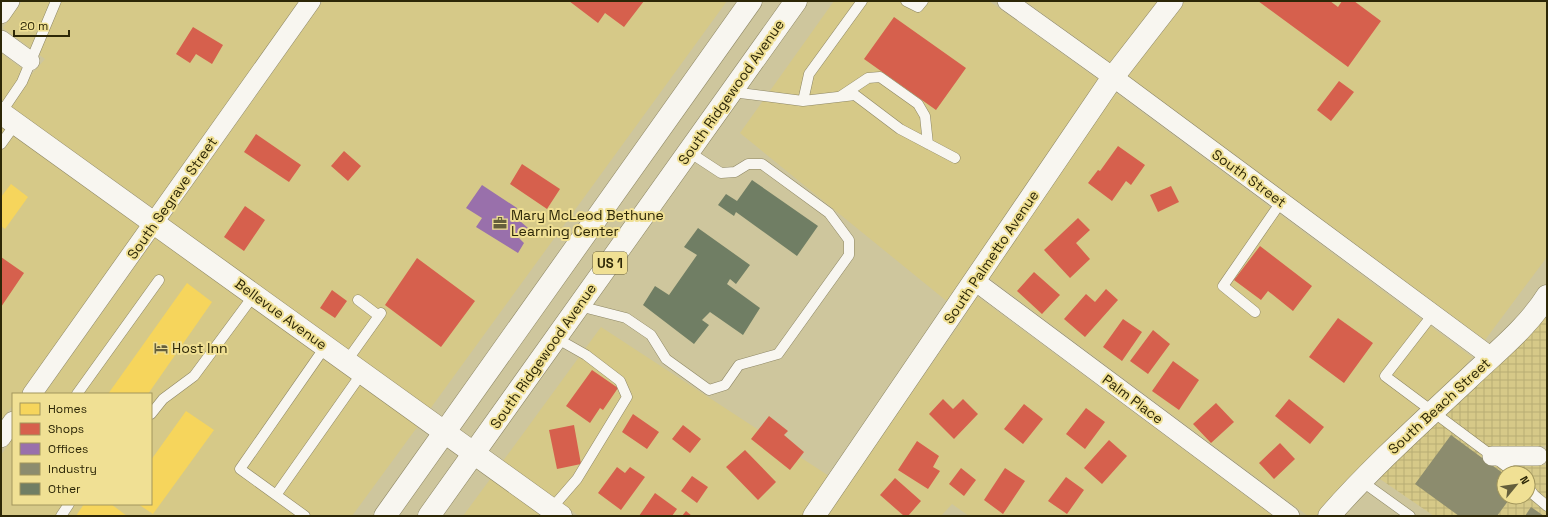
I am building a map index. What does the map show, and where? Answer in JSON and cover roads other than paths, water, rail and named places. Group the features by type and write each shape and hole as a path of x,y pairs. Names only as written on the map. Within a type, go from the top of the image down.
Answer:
{"street":[{"path":"1,14 10,1"},
{"name":"South Segrave Street","path":"33,393 311,1"},
{"name":"US 1","path":"385,516 751,1"},
{"name":"South Ridgewood Avenue","path":"430,516 796,1"},
{"name":"South Street","path":"1007,1 1113,77 1491,357"},
{"name":"South Palmetto Avenue","path":"814,516 1113,77 1172,1"},
{"path":"1,40 30,61"},
{"name":"Bellevue Avenue","path":"6,117 556,512"},
{"name":"Palm Place","path":"975,281 1290,516"},
{"name":"South Beach Street","path":"1329,516 1360,480 1538,311 1547,296"},
{"path":"1,438 12,422"},
{"path":"1492,456 1538,456"}],"lane":[{"path":"1,144 6,117 56,1"},
{"path":"803,101 809,74 862,1"},
{"path":"906,1 918,7 923,1"},
{"path":"839,97 868,78 880,78 918,104 925,116 928,144"},
{"path":"731,92 803,101 855,95 900,129 955,158"},
{"path":"579,306 626,318 651,335 666,359 710,390 725,385 739,365 778,354 849,255 849,240 829,213 762,164 748,164 735,172 721,173 689,152"},
{"path":"1256,312 1223,286 1281,202"},
{"path":"78,393 158,280"},
{"path":"152,413 163,399 194,376 254,295"},
{"path":"276,495 354,367 380,315 358,300"},
{"path":"1433,314 1385,376 1504,465"},
{"path":"556,338 586,355 620,381 627,397 556,512"},
{"path":"305,516 240,469 325,347"},
{"path":"1360,480 1410,516"},
{"path":"1536,497 1547,506"},
{"path":"61,516 68,505"}],"place":[{"name":"Mary McLeod Bethune Learning Center","path":"500,223"},
{"name":"Host Inn","path":"161,348"}]}
